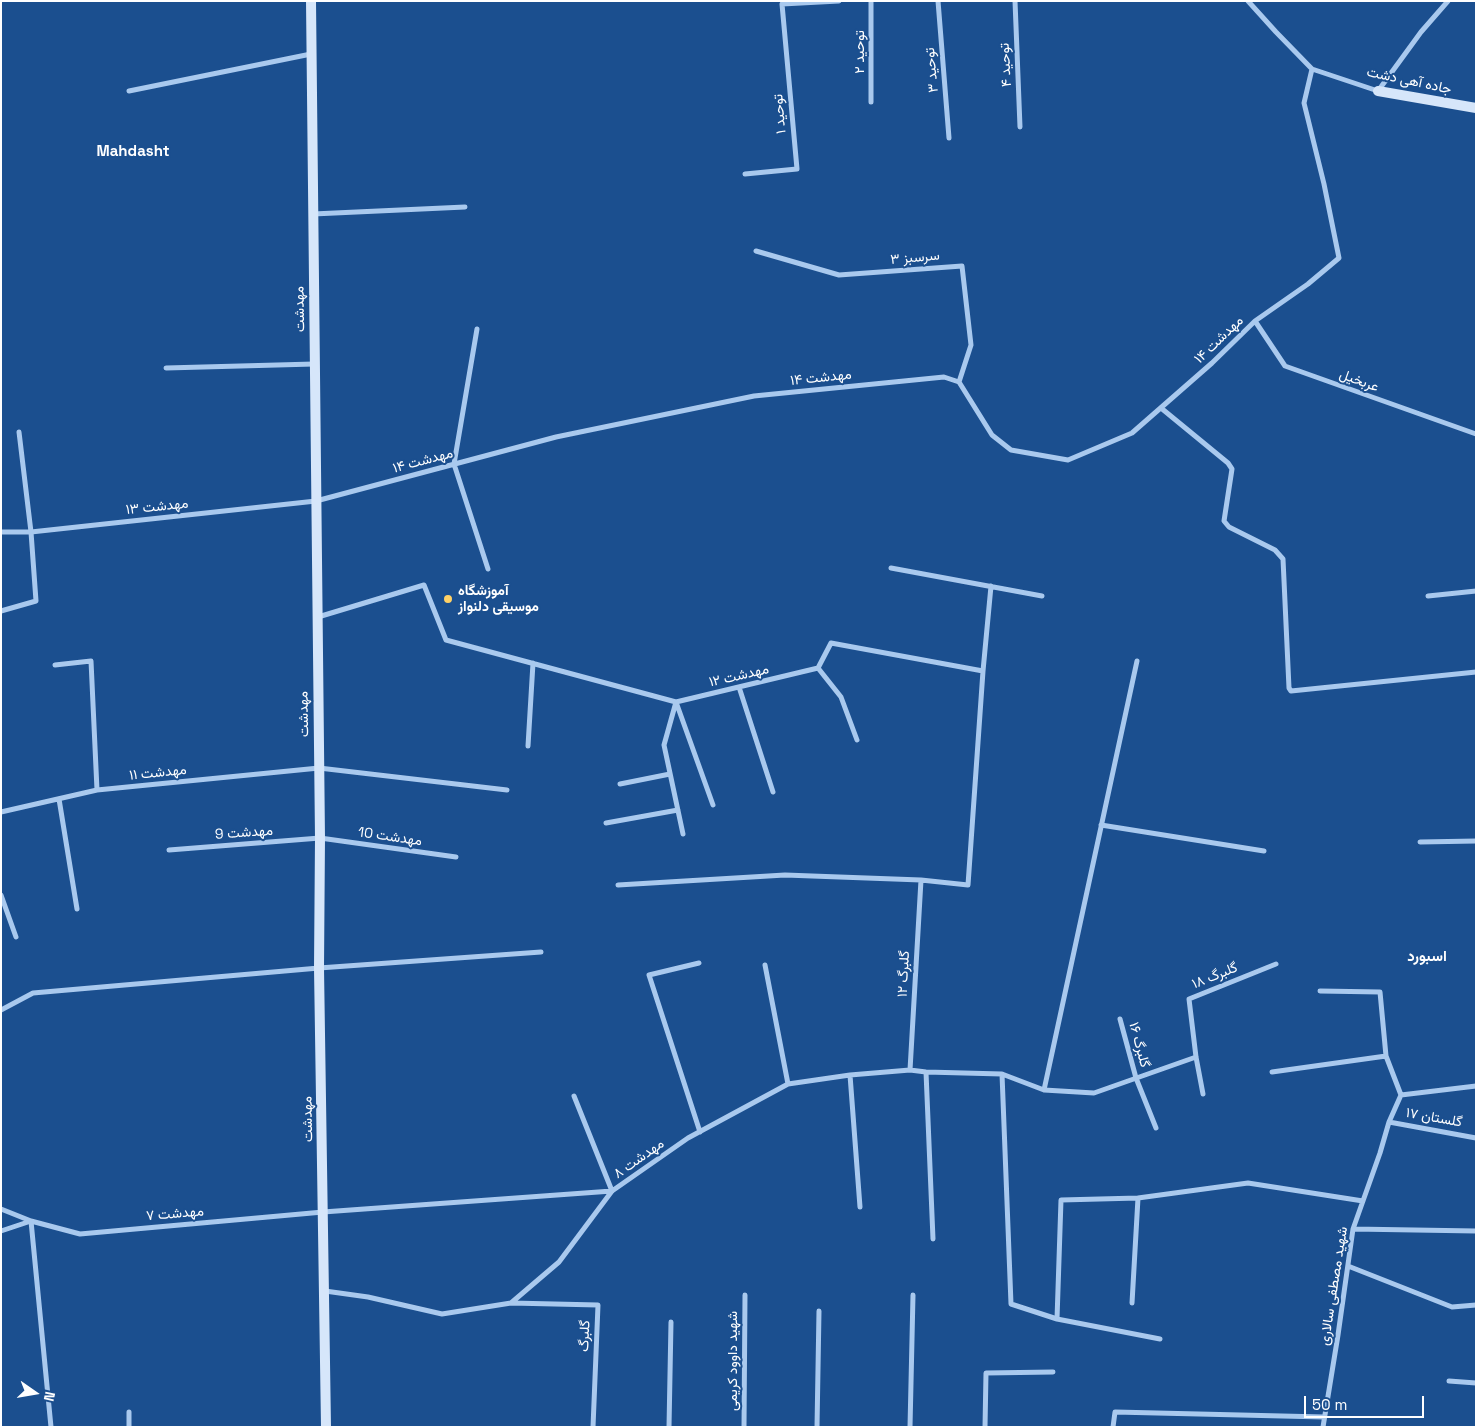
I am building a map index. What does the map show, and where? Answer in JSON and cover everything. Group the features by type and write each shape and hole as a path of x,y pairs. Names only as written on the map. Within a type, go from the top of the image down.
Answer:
{"street":[{"name":"مهدشت","path":"311,1 320,838 318,968 326,1427"},
{"path":"820,2 839,1"},
{"name":"توحید ۲","path":"871,1 871,102"},
{"name":"توحید ۳","path":"938,1 949,138"},
{"name":"توحید ۴","path":"1015,1 1020,127"},
{"name":"جاده آهی دشت","path":"1248,1 1312,69 1378,91 1476,108"},
{"path":"1378,91 1420,32 1448,1"},
{"name":"توحید ۱","path":"745,174 797,169 782,4 820,2"},
{"path":"128,91 311,54"},
{"name":"مهدشت ۱۴","path":"316,502 556,437 754,396 944,377 959,382 992,435 1011,450 1068,460 1132,433 1212,363 1255,321 1308,284 1339,258 1324,184 1304,103 1312,69"},
{"path":"313,214 465,207"},
{"name":"سرسبز ۳","path":"756,251 839,275 962,266 971,345 959,382"},
{"name":"عربخیل","path":"1255,321 1285,366 1476,434"},
{"path":"477,329 454,464 488,569"},
{"path":"166,368 314,364"},
{"path":"1161,408 1228,463 1232,469 1224,521 1229,527 1275,550 1283,559 1289,688 1291,691 1476,672"},
{"path":"1,611 36,600 31,532 19,432"},
{"name":"مهدشت ۱۳","path":"1,532 31,532 316,502"},
{"path":"891,568 1042,596"},
{"name":"مهدشت ۱۲","path":"317,617 424,586 446,640 676,702 818,668"},
{"path":"618,885 785,875 921,880 968,885 990,586"},
{"path":"1428,596 1476,591"},
{"path":"857,740 841,698 818,668 831,643 983,671"},
{"path":"55,665 91,661 97,790"},
{"path":"1044,1090 1137,661"},
{"path":"528,746 533,663"},
{"path":"739,687 773,792"},
{"path":"676,702 664,745 683,834"},
{"path":"676,702 713,805"},
{"name":"مهدشت ۱۱","path":"1,812 97,790 318,768 507,790"},
{"path":"620,784 670,774"},
{"path":"59,799 77,909"},
{"path":"606,823 678,810"},
{"path":"1101,825 1264,851"},
{"name":"مهدشت 9","path":"169,850 320,838"},
{"name":"مهدشت 10","path":"320,838 456,857"},
{"path":"1420,842 1476,841"},
{"name":"گلبرگ ١٢","path":"910,1070 921,880"},
{"path":"1,895 16,937"},
{"path":"1,1010 33,993 318,968 541,952"},
{"path":"699,962 649,975 700,1132"},
{"name":"گلبرگ ۱۸","path":"1196,1057 1189,999 1276,964"},
{"path":"765,965 788,1084"},
{"path":"1320,991 1380,992 1386,1056 1401,1095 1476,1086"},
{"name":"گلبرگ ۱۶","path":"1120,1019 1136,1078 1156,1128"},
{"path":"1272,1072 1386,1056"},
{"path":"1196,1057 1203,1094"},
{"name":"مهدشت ۸","path":"511,1303 559,1262 612,1191 688,1138 788,1084 850,1075 910,1070 1002,1074 1044,1090 1094,1093 1196,1057"},
{"path":"926,1072 933,1238"},
{"path":"1002,1074 1011,1304 1057,1319 1160,1339"},
{"path":"850,1075 860,1207"},
{"name":"شهید مصطفی سالاری","path":"1322,1427 1354,1229 1389,1122 1401,1095"},
{"path":"574,1096 612,1191"},
{"name":"گلستان ۱۷","path":"1389,1122 1476,1138"},
{"path":"1057,1319 1062,1200 1138,1198 1248,1183 1363,1201"},
{"name":"مهدشت ۷","path":"1,1209 31,1221 80,1234 323,1212 612,1191"},
{"path":"1132,1303 1138,1198"},
{"path":"1,1231 31,1221 51,1427"},
{"path":"1354,1229 1476,1231"},
{"path":"1348,1266 1452,1307 1476,1305"},
{"path":"325,1292 368,1297 442,1314 511,1303"},
{"name":"شهید داوود کریمی","path":"744,1427 745,1295"},
{"path":"910,1427 913,1295"},
{"name":"گلبرگ","path":"511,1303 598,1305 593,1427"},
{"path":"817,1427 819,1311"},
{"path":"669,1427 671,1322"},
{"path":"985,1427 986,1373 1053,1372"},
{"path":"1449,1381 1476,1383"},
{"path":"129,1427 130,1412"},
{"path":"1112,1427 1115,1412 1324,1417"}],"place":[{"name":"آموزشگاه موسیقی دلنواز","path":"448,599"}],"district":[{"name":"Mahdasht","path":"133,152"},
{"name":"اسبورد","path":"1427,957"}]}
